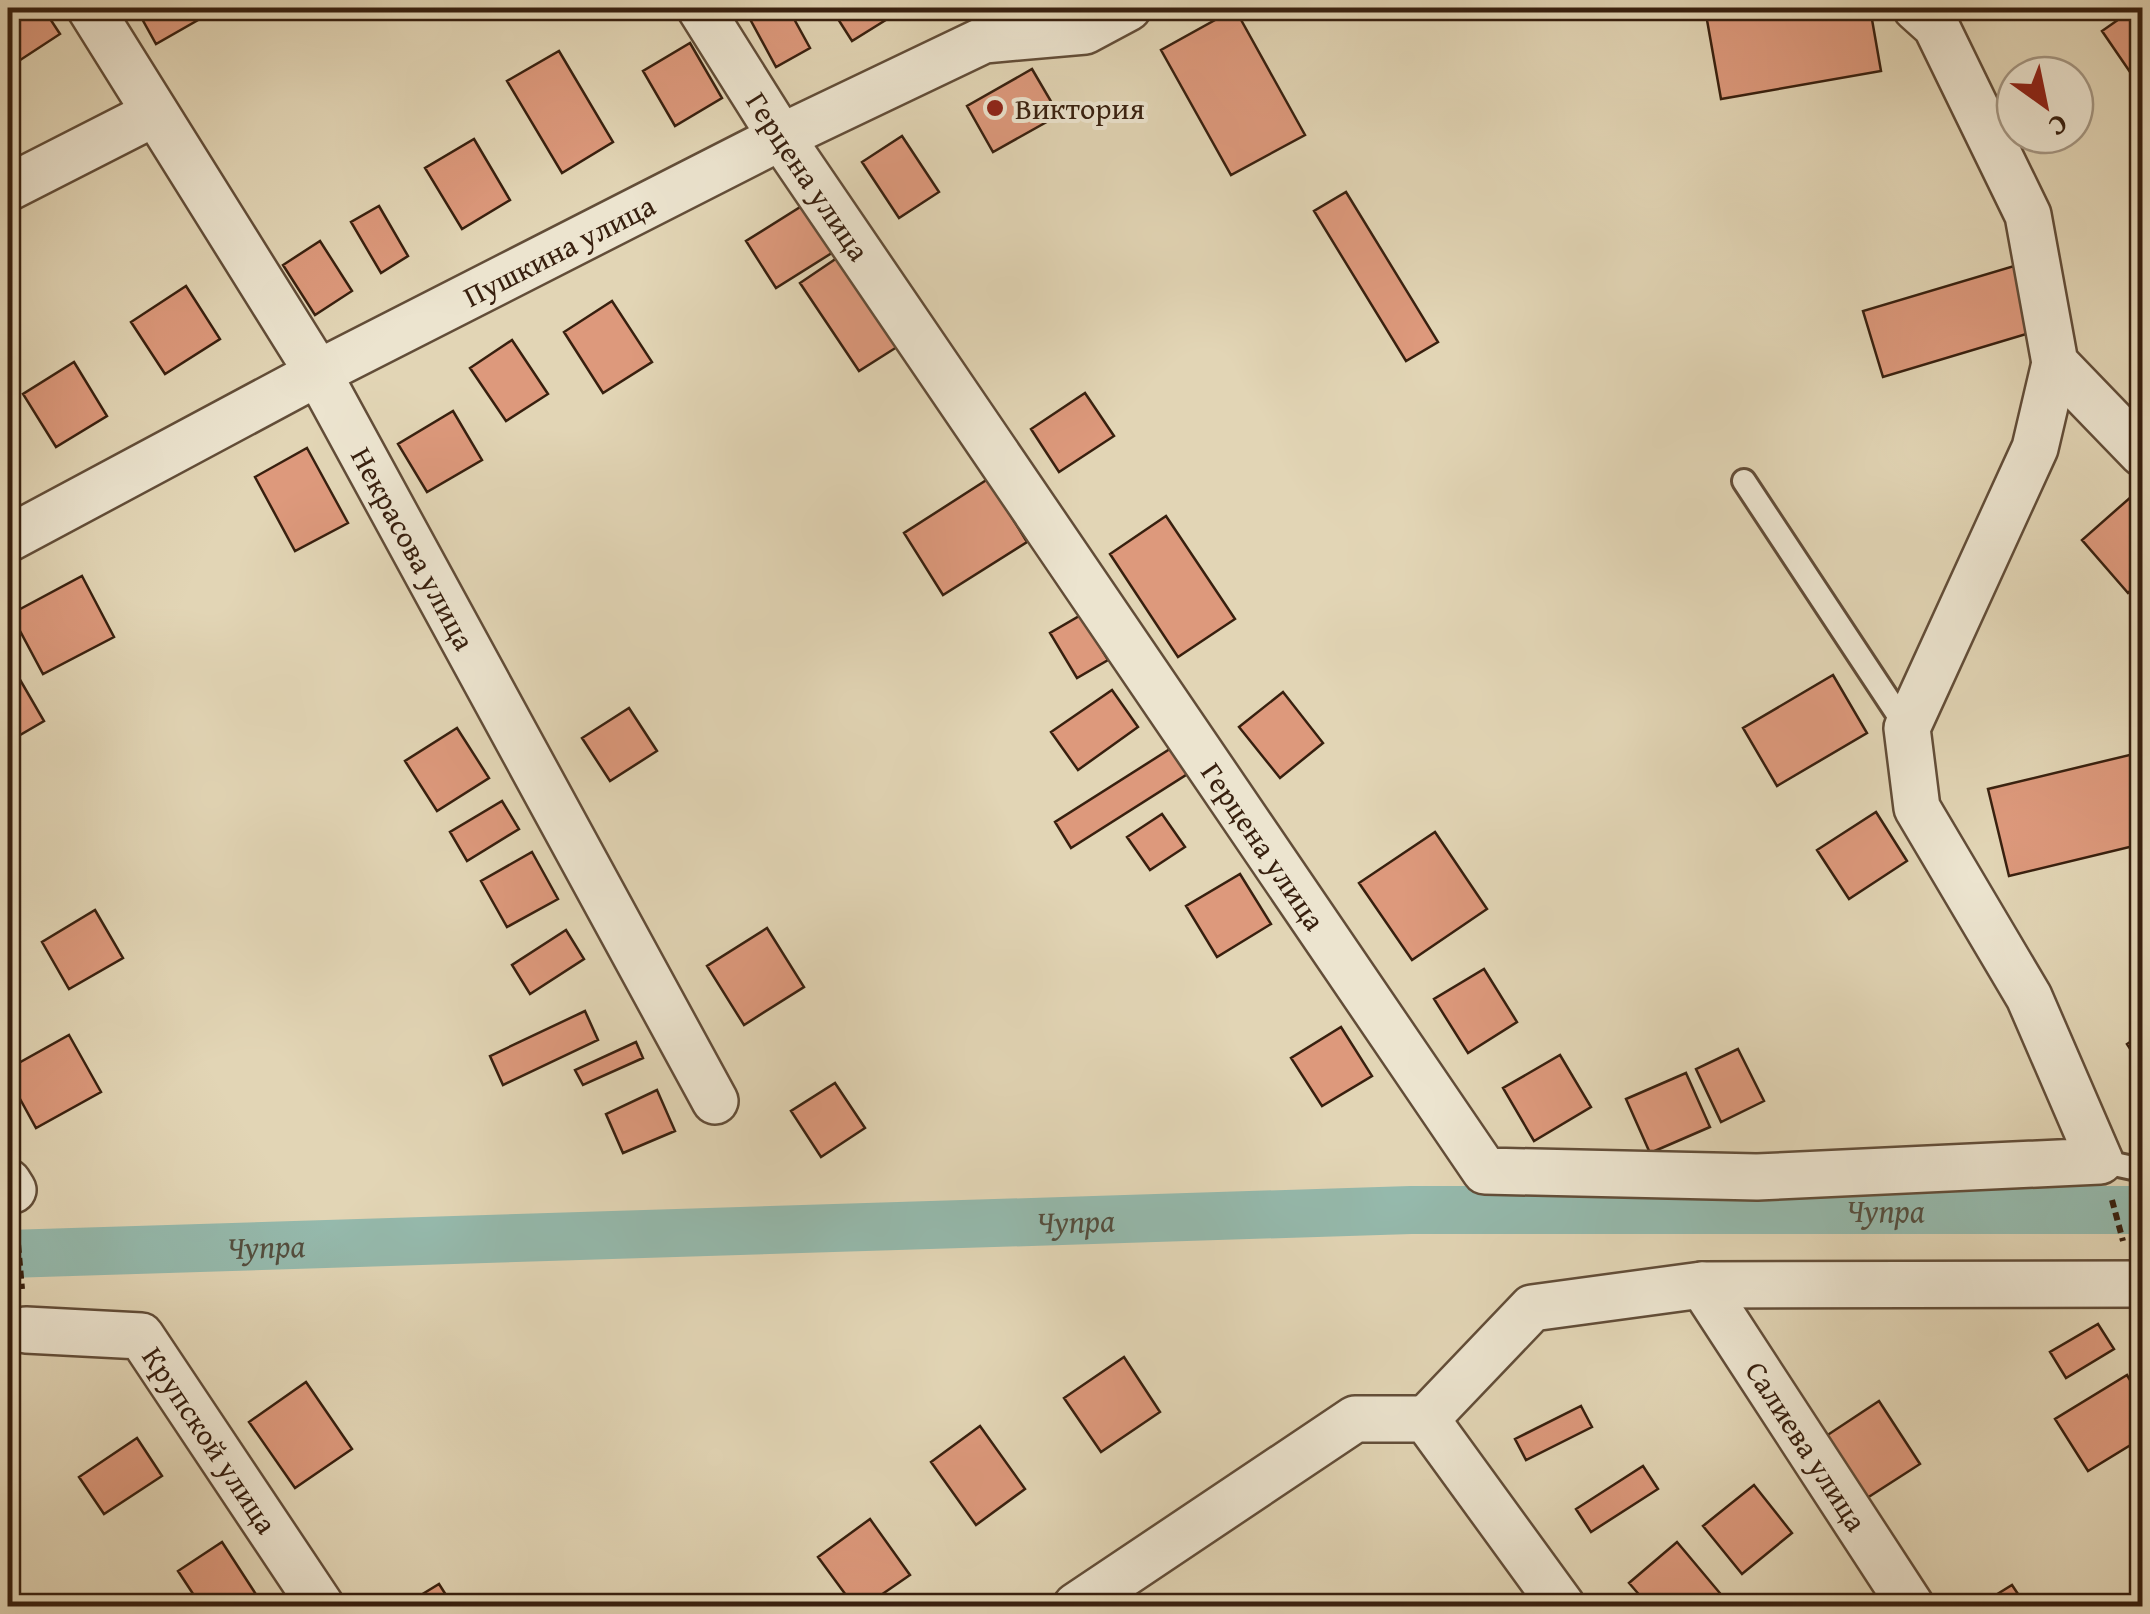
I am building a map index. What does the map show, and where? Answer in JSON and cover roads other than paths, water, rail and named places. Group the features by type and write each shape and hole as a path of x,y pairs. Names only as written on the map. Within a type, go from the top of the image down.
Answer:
{"street":[{"name":"Некрасова улица","path":"90,8 318,373 715,1101"},
{"name":"Герцена улица","path":"700,8 781,137 1485,1171 1757,1176 2122,1166"},
{"name":"Пушкина улица","path":"8,539 318,373 781,137 976,24 1085,31 1128,8"},
{"path":"1916,8 1936,26 2028,215 2055,364 2035,448 1906,728 1917,808 2030,997 2122,1166"},
{"path":"8,188 156,113"},
{"path":"2055,364 2142,453"},
{"path":"1076,1606 1355,1419 1426,1419 1532,1308 1702,1285 2140,1289"},
{"name":"Салиева улица","path":"1702,1285 1911,1606"},
{"name":"Крупской улица","path":"26,1330 141,1336 321,1606"},
{"path":"1426,1419 1562,1606"}],"lane":[{"path":"1744,480 1906,728"}],"waterway":[{"name":"Чупра","path":"8,1254 1411,1210 2142,1210"}],"place":[{"name":"Виктория","path":"995,108"}]}
